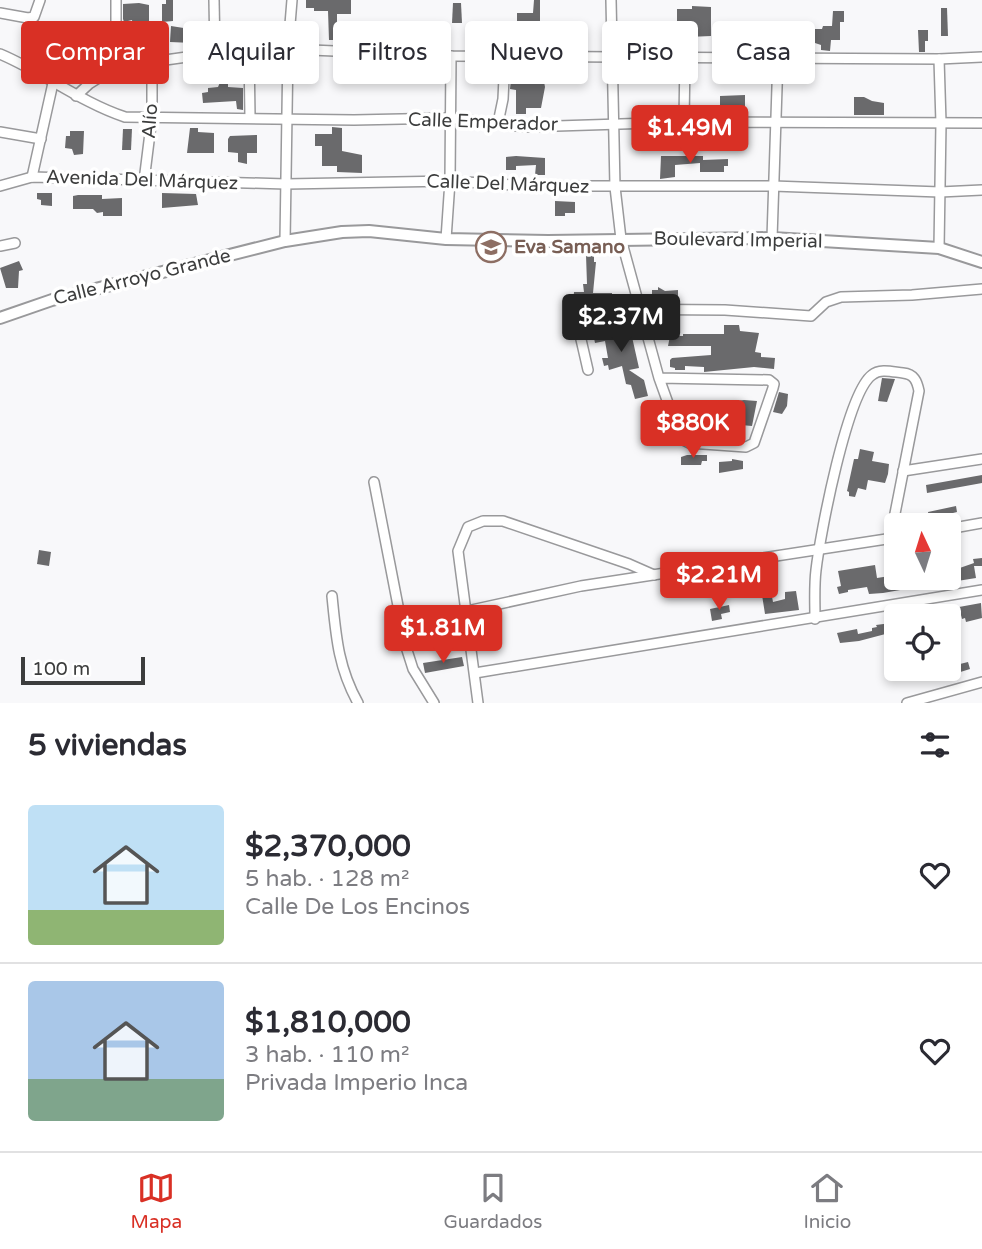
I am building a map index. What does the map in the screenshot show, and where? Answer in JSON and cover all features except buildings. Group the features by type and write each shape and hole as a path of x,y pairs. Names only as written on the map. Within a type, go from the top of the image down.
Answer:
{"street":[{"path":"0,13 34,17 40,0"},
{"path":"116,0 116,21"},
{"path":"215,0 215,21"},
{"path":"290,21 292,0"},
{"path":"611,0 612,21"},
{"name":"Calle Emperador","path":"0,54 21,63"},
{"path":"451,56 465,56"},
{"path":"815,57 982,57"},
{"path":"939,59 939,248"},
{"path":"32,177 53,84"},
{"name":"Calle Emperador","path":"55,84 99,108 125,117 354,120 449,118 525,127 684,122 982,123"},
{"path":"76,96 89,84"},
{"name":"Alío","path":"144,181 152,117 152,84"},
{"path":"249,84 250,117"},
{"path":"285,240 288,84"},
{"path":"446,239 450,181 450,84"},
{"path":"498,123 504,84"},
{"path":"613,84 615,187 621,239 659,378 681,439 689,443 751,446 774,388 774,384 769,380 659,378"},
{"path":"684,122 685,84"},
{"path":"772,238 777,84"},
{"path":"0,132 41,139"},
{"name":"Avenida Del Márquez","path":"0,186 32,177 286,184"},
{"name":"Calle Del Márquez","path":"286,184 450,181 531,186 773,186 940,192 982,190"},
{"name":"Boulevard Imperial","path":"285,240 369,231 446,239 548,241 772,238 939,248 982,261"},
{"name":"Calle Arroyo Grande","path":"0,318 52,300 285,240"},
{"path":"0,246 15,243"},
{"path":"589,370 576,322 581,314 594,309 725,310 811,316 827,302 841,297 982,289"},
{"path":"815,619 814,588 818,551 841,443 861,387 870,375 879,371 909,374 917,382 919,391 897,513"},
{"path":"903,471 982,459"},
{"path":"374,482 405,647 413,669 434,703"},
{"path":"478,703 458,551 468,527 483,521 503,521 654,575"},
{"path":"961,528 980,526"},
{"path":"467,611 581,586 884,540"},
{"path":"475,674 982,590"},
{"path":"332,596 343,673 358,703"},
{"path":"907,703 982,682"}],"place":[{"name":"Eva Samano","path":"491,247"}]}
